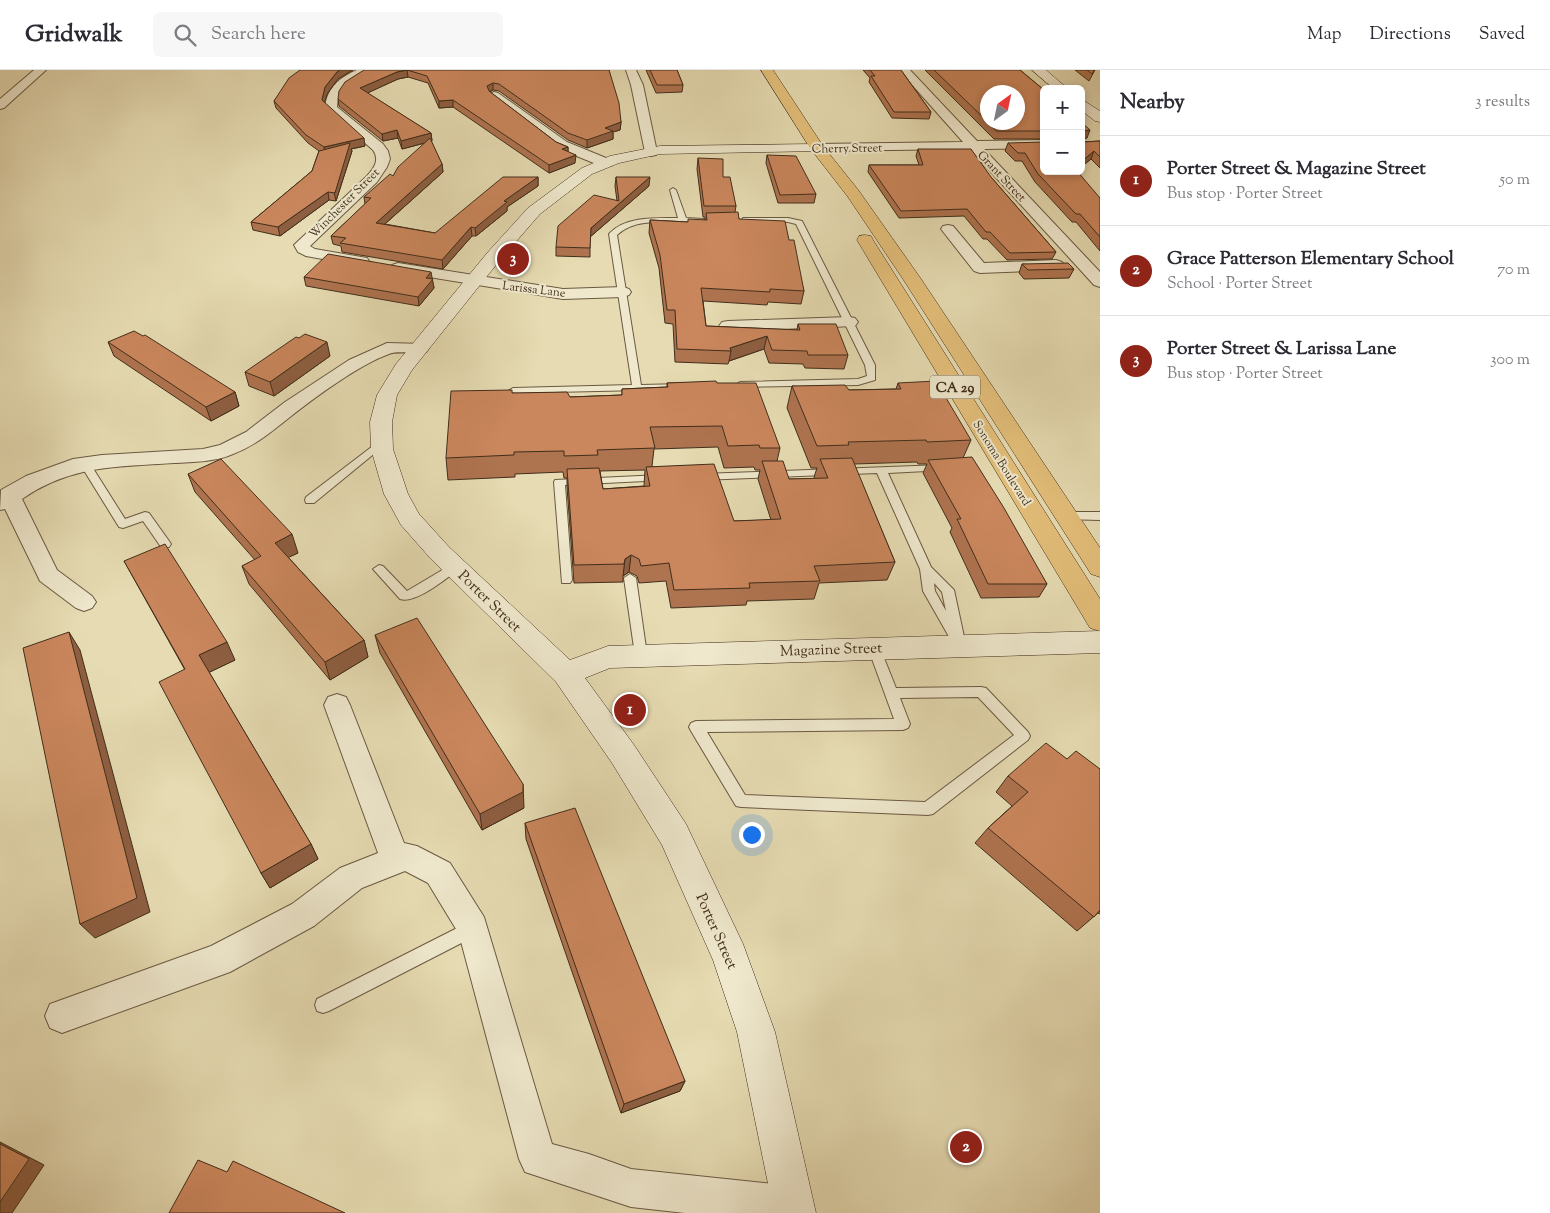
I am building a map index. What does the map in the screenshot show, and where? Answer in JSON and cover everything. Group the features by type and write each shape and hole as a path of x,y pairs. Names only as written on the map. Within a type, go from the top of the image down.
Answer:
{"main road":[{"name":"Sonoma Boulevard","path":"767,70 817,148 854,194 912,279 1100,568"},
{"name":"Sonoma Boulevard","path":"817,148 837,194 883,271 1100,621"}],"street":[{"path":"0,105 41,70"},
{"name":"Winchester Street","path":"311,253 303,249 302,245 372,179 380,169 384,158 383,152 378,147 338,116 332,108 331,100 340,84 366,70"},
{"path":"631,70 637,85 650,152"},
{"name":"Grant Street","path":"904,70 1100,282"},
{"path":"1038,70 1057,85"},
{"path":"494,95 562,145 606,163"},
{"path":"1085,106 1100,118"},
{"name":"Cherry Street","path":"650,152 660,150 1040,144"},
{"name":"Porter Street","path":"650,152 606,163 588,171 534,211 474,281 404,368 387,396 381,422 382,449 396,494 410,519 454,567 566,674 623,754 674,834 730,957 756,1032 794,1209"},
{"path":"948,229 980,268 1083,264"},
{"name":"Larissa Lane","path":"311,253 563,294 623,292"},
{"path":"728,326 849,322"},
{"path":"84,602 48,575 5,499 34,481 72,466 102,461 204,455 226,450 253,436 292,406 339,375 387,348 420,348"},
{"name":"Magazine Street","path":"566,674 608,657 1100,642"},
{"path":"337,705 396,860"},
{"path":"62,1016 218,960 302,915 351,878 406,856 439,874 473,928 538,1159 589,1173 631,1188 794,1209"}],"lane":[{"path":"673,190 683,221"},
{"path":"733,385 858,382 872,378 870,364 799,223 788,220 740,220"},
{"path":"637,388 613,234 617,229 627,224 712,221"},
{"path":"513,392 694,386"},
{"path":"310,500 382,442"},
{"path":"85,464 123,524 145,516 165,544"},
{"path":"692,477 953,468"},
{"path":"881,470 926,569 929,590 960,646"},
{"path":"566,580 559,482 673,478"},
{"path":"1066,516 1100,516"},
{"path":"379,569 404,596 413,594 454,567"},
{"path":"630,578 642,655"},
{"path":"874,648 891,694 903,724 696,726 741,801 928,809 1022,736 980,692 891,694"},
{"path":"323,1005 473,928"}],"building":[{"path":"300,70 340,70 325,87 322,100 364,138 324,147 306,135 274,101 289,78"},
{"path":"364,70 407,70 397,72 360,88 431,133 401,141 397,130 382,134 338,99 339,91 345,82"},
{"path":"407,70 609,70 619,103 621,122 605,128 613,131 587,140 568,133 499,84 493,83 487,86 489,91 556,142 568,147 562,149 576,155 549,165 453,100 439,101 427,76"},
{"path":"650,70 677,70 683,85 657,85"},
{"path":"870,70 901,70 931,112 894,112 871,76 875,76"},
{"path":"934,70 1020,70 1040,87 1040,131 995,130 1025,130 1025,85 980,85 980,114"},
{"path":"430,138 442,164 376,223 435,233 503,177 538,177 504,201 507,202 475,228 471,227 442,260 340,243 346,238 331,236 371,198 364,197 390,174 393,176 398,167"},
{"path":"1100,141 1100,157 1094,151 1085,159 1085,142"},
{"path":"1040,142 1040,175 1080,175 1100,198 1100,237 1080,214 1076,214 1038,174 1025,153 1018,153 1008,143"},
{"path":"350,143 335,193 328,192 278,227 251,222 312,171 319,151"},
{"path":"918,149 971,149 991,177 1056,252 1010,253 990,232 986,232 967,209 901,211 869,165 923,165"},
{"path":"767,155 796,156 816,194 780,195"},
{"path":"698,158 723,159 723,177 730,177 736,206 704,206"},
{"path":"616,177 650,177 591,228 590,248 556,247 558,226 594,195 619,201"},
{"path":"738,212 739,219 785,221 789,240 794,240 804,291 770,289 770,292 701,288 706,326 800,330 798,324 836,324 848,355 808,355 807,351 772,350 767,336 730,348 731,351 677,349 675,310 667,310 660,255 650,220 688,222 688,219 707,220 706,213"},
{"path":"328,254 431,272 426,278 433,279 418,297 304,277"},
{"path":"1068,263 1074,269 1028,270 1022,264"},
{"path":"134,331 143,336 145,335 235,392 206,407 108,342"},
{"path":"305,334 327,342 270,382 245,372 296,337 299,338"},
{"path":"716,381 717,383 756,383 780,448 760,448 759,445 728,446 722,426 650,427 655,448 597,450 598,455 564,456 564,451 514,452 514,455 446,458 451,391 512,390 512,393 567,392 570,397 622,395 622,389 668,387 667,383"},
{"path":"936,381 971,440 848,442 849,445 817,446 792,386 845,385 849,390 901,389 898,383"},
{"path":"972,457 1004,508 1047,584 988,584 957,519 961,519 928,460"},
{"path":"852,458 895,562 814,566 820,581 749,583 750,588 674,590 669,563 641,566 639,559 631,555 625,559 624,564 574,565 567,469 599,468 603,489 650,486 646,467 714,464 734,521 781,519 762,461 783,461 789,479 828,478 820,459"},
{"path":"221,459 292,534 275,543 364,640 325,662 242,566 261,556 188,474"},
{"path":"165,544 227,642 199,655 311,844 261,873 159,682 185,669 124,561"},
{"path":"417,618 523,784 523,792 480,814 375,635"},
{"path":"69,632 137,898 80,924 23,648"},
{"path":"1046,743 1067,759 1076,751 1100,769 1100,910 1094,917 988,828 1028,792 1008,776"},
{"path":"575,808 685,1081 624,1104 525,823"},
{"path":"0,1144 29,1159 0,1202"},
{"path":"198,1160 227,1172 233,1161 345,1213 169,1213"}],"place":[{"name":"Porter Street & Larissa Lane","path":"513,259"},
{"name":"Porter Street & Magazine Street","path":"630,710"},
{"name":"Grace Patterson Elementary School","path":"966,1147"}]}
